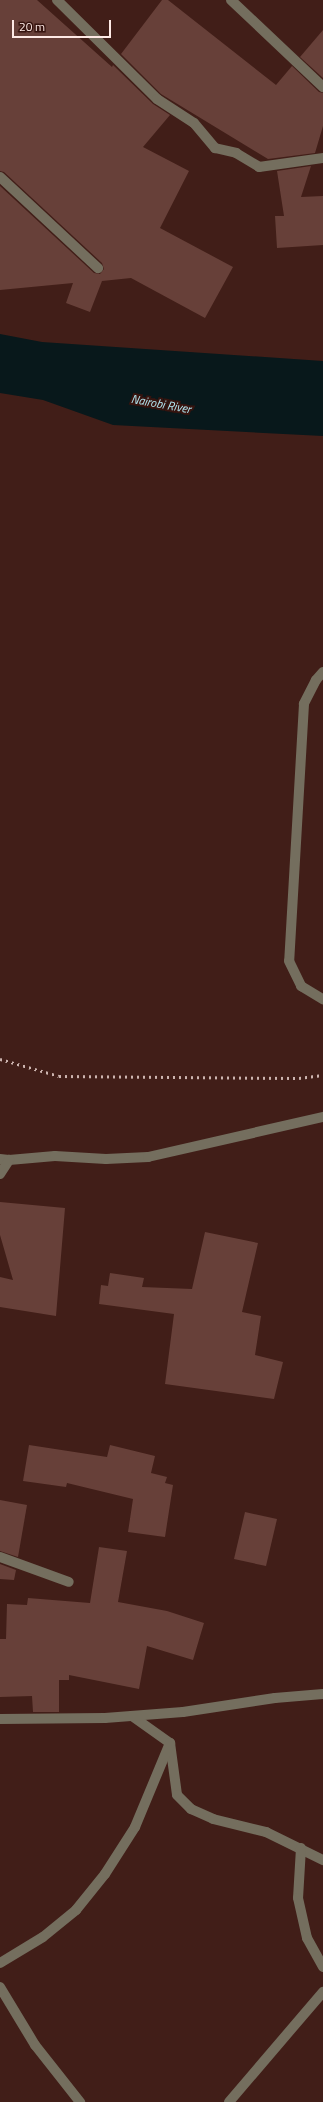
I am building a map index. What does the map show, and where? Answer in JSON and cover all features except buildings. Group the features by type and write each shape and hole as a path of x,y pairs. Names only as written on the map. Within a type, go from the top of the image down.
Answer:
{"street":[{"path":"57,0 157,99 194,123 215,148 236,153 260,167 323,158"},
{"path":"231,0 323,87"},
{"path":"0,177 98,268"},
{"path":"323,672 316,680 304,704 289,961 301,986 323,999"},
{"path":"0,1174 4,1160 55,1156 106,1159 148,1157 323,1116"},
{"path":"0,1557 69,1582"},
{"path":"0,1719 90,1719 132,1716 183,1712 275,1698 323,1694"},
{"path":"132,1716 170,1744 177,1795 191,1809 213,1819 266,1832 323,1860"},
{"path":"0,1963 43,1937 76,1910 100,1880 135,1827 170,1744"},
{"path":"301,1848 298,1898 307,1938 323,1967"},
{"path":"0,1987 35,2045 80,2102"},
{"path":"229,2102 323,1992"}],"water":[{"name":"Nairobi River","path":"0,334 42,342 323,361 323,436 113,425 43,400 0,393"}],"railway":[{"path":"0,1059 59,1076 299,1078 323,1075"}]}
